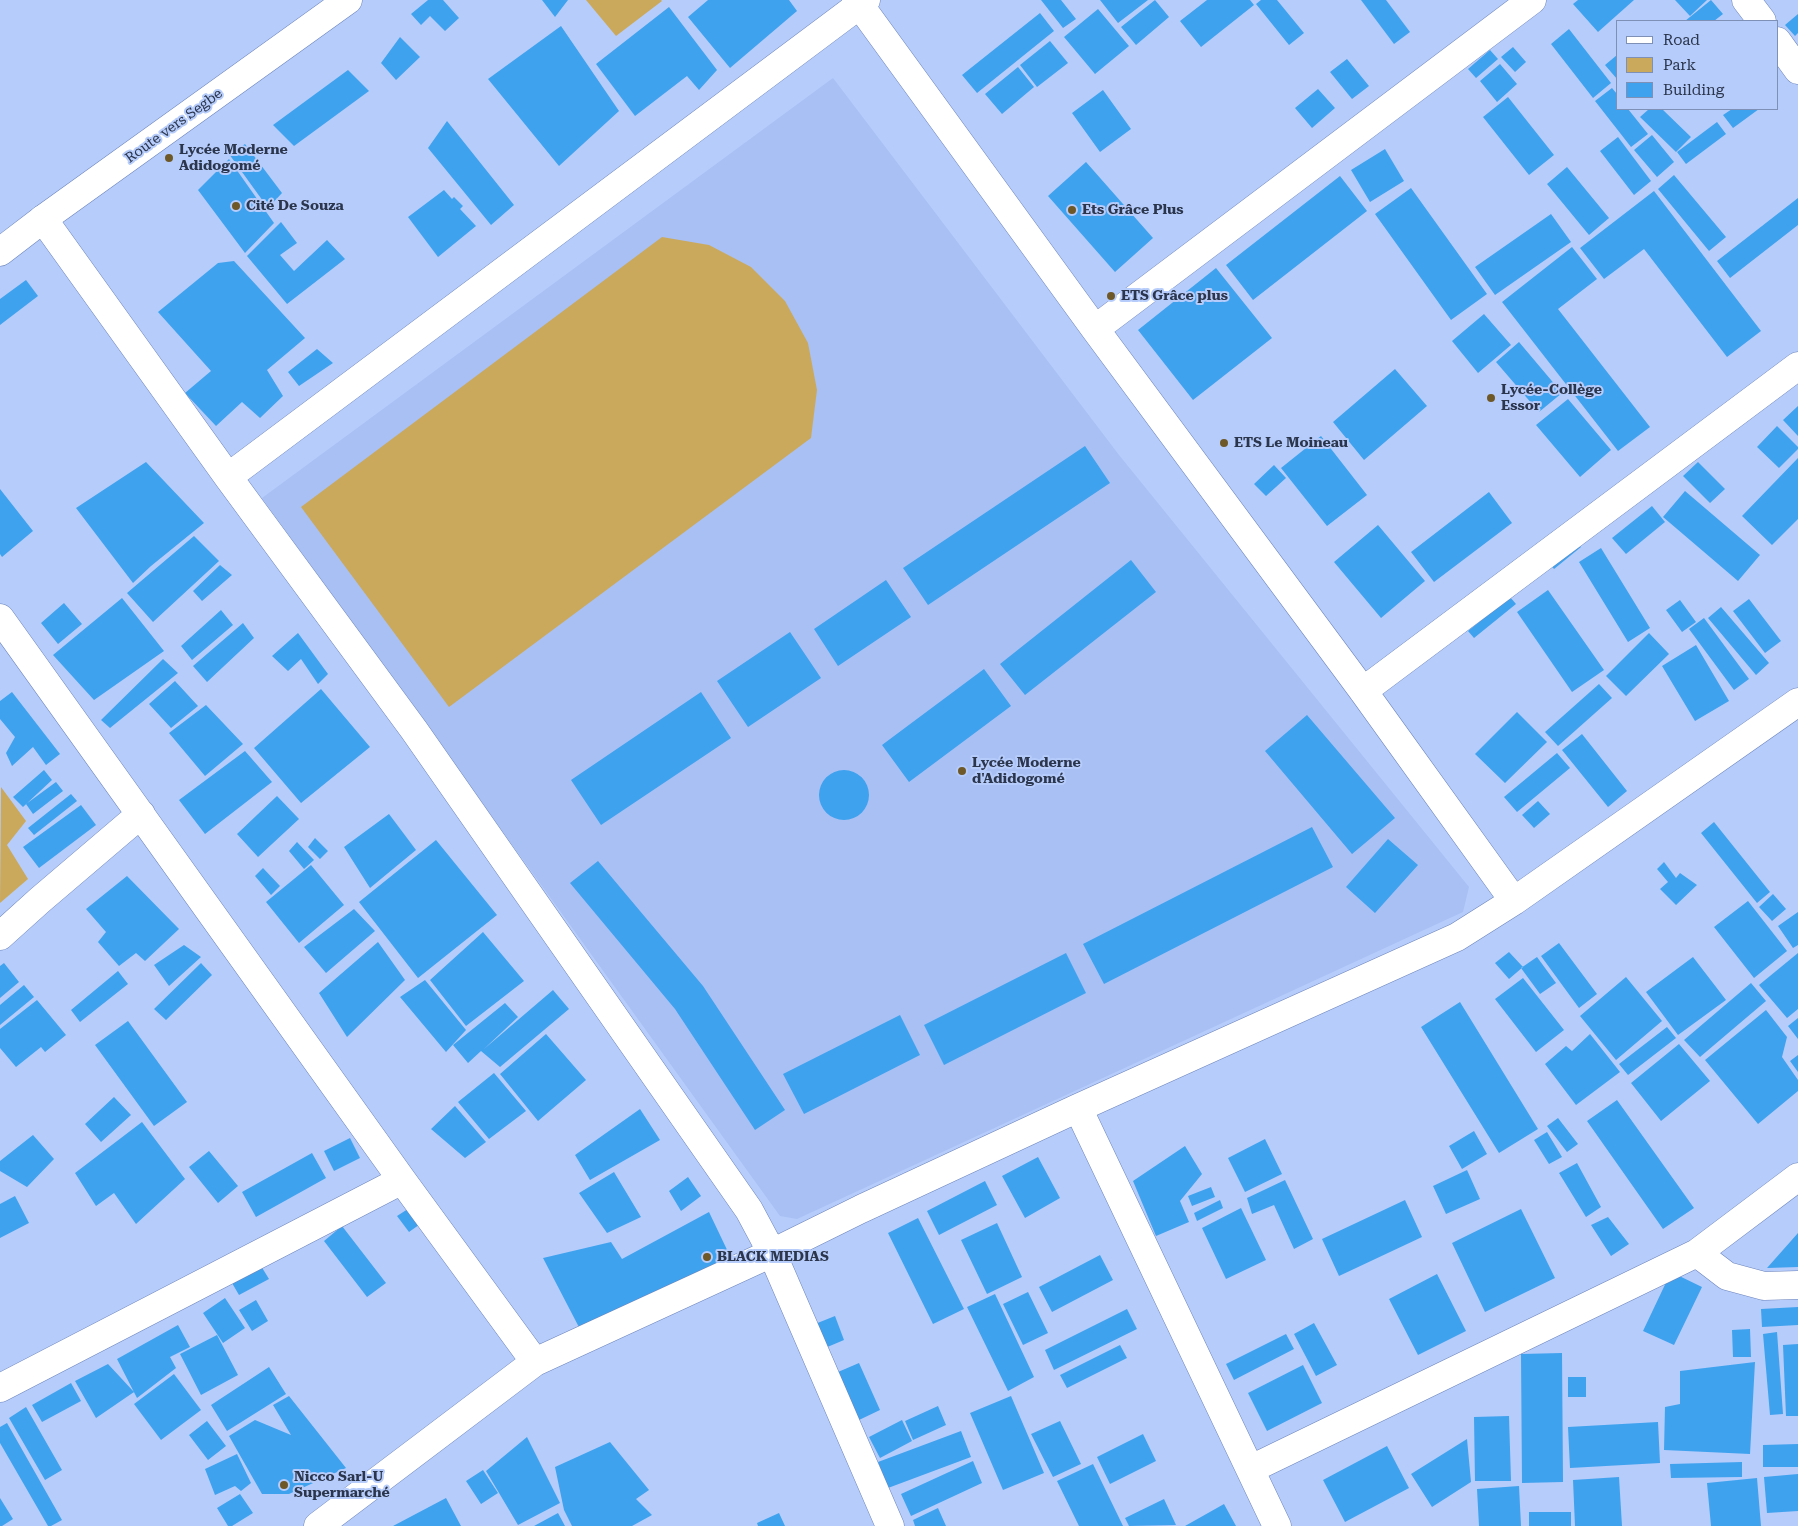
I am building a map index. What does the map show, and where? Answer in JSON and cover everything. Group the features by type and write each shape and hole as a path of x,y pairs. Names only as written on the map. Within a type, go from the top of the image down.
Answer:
{"street":[{"name":"Route vers Segbe","path":"0,252 348,0"},
{"path":"1095,329 1532,0"},
{"path":"1746,0 1761,20"},
{"path":"228,477 860,2 1095,329 1363,691 1514,901"},
{"path":"1778,42 1798,70"},
{"path":"43,220 228,477 414,730 750,1210 772,1253 890,1526"},
{"path":"1363,691 1798,366"},
{"path":"0,618 402,1180 535,1362"},
{"path":"318,1526 535,1362 772,1253 1078,1108 1457,937 1514,901 1798,702"},
{"path":"0,936 141,814"},
{"path":"1078,1108 1277,1526"},
{"path":"1251,1469 1697,1253 1798,1177"},
{"path":"0,1388 402,1180"},
{"path":"1697,1253 1727,1276 1764,1286 1798,1286"}],"shaded area":[{"path":"833,78 1119,455 1469,887 1463,912 797,1219 780,1216 262,498"}],"green space":[{"path":"586,0 661,0 662,1 616,36"},
{"path":"662,237 709,245 751,267 785,301 808,343 817,390 811,438 449,707 301,507"},
{"path":"1,787 26,821 7,845 28,879 0,903"}],"building":[{"path":"428,0 443,0 459,18 445,31 430,16 421,25 411,14"},
{"path":"542,0 568,0 555,17"},
{"path":"708,0 789,0 797,11 730,68 688,17"},
{"path":"1041,0 1061,0 1076,19 1063,28"},
{"path":"1100,0 1148,0 1118,23"},
{"path":"1155,0 1169,17 1136,45 1121,27"},
{"path":"1207,0 1250,0 1254,5 1201,47 1180,21"},
{"path":"1261,0 1277,0 1304,33 1289,45 1256,4"},
{"path":"1361,0 1386,0 1410,32 1394,44"},
{"path":"1578,0 1634,0 1598,32 1573,4"},
{"path":"1675,0 1707,0 1690,16"},
{"path":"1711,0 1723,14 1715,20 1686,20"},
{"path":"669,7 717,70 699,90 687,76 635,116 596,64"},
{"path":"1098,9 1129,46 1095,74 1064,37"},
{"path":"1040,13 1054,31 977,93 962,75"},
{"path":"1798,14 1798,33 1795,36 1785,25"},
{"path":"561,26 619,111 559,166 488,79"},
{"path":"1569,29 1611,83 1593,98 1551,44"},
{"path":"400,37 420,57 396,80 381,63"},
{"path":"1050,41 1068,63 1037,87 1020,65"},
{"path":"1513,47 1526,62 1515,72 1501,57"},
{"path":"1490,50 1498,59 1476,78 1468,69"},
{"path":"1616,56 1616,78 1605,65"},
{"path":"1347,59 1369,86 1352,99 1330,72"},
{"path":"1500,64 1517,84 1497,102 1480,81"},
{"path":"1018,67 1034,87 1002,114 985,94"},
{"path":"348,70 369,91 294,146 273,125"},
{"path":"1612,88 1616,93 1616,110 1629,110 1648,134 1631,147 1595,101"},
{"path":"1318,89 1335,108 1312,128 1295,108"},
{"path":"1103,90 1131,129 1100,152 1072,113"},
{"path":"1508,97 1554,155 1529,175 1483,117"},
{"path":"1648,110 1663,110 1691,137 1676,152 1640,117"},
{"path":"1730,110 1758,110 1733,128 1723,115"},
{"path":"447,121 514,205 491,225 428,148"},
{"path":"1717,122 1726,134 1686,164 1677,152"},
{"path":"1652,135 1674,162 1657,177 1634,150"},
{"path":"1618,137 1651,181 1634,195 1600,151"},
{"path":"245,144 282,193 268,208 229,154"},
{"path":"1385,149 1404,181 1370,202 1351,170"},
{"name":"Cité De Souza","path":"229,159 274,223 245,253 198,190"},
{"path":"1086,162 1153,238 1115,272 1048,196"},
{"path":"1567,167 1609,218 1589,235 1547,184"},
{"path":"1674,175 1726,237 1709,251 1658,189"},
{"path":"1340,176 1367,211 1253,300 1226,265"},
{"path":"1411,188 1487,294 1451,320 1375,214"},
{"path":"444,190 452,199 454,197 463,206 460,209 476,226 438,257 408,217"},
{"path":"1654,191 1761,331 1727,357 1644,249 1604,279 1580,248"},
{"path":"1798,198 1798,225 1730,278 1717,261"},
{"path":"1551,214 1571,242 1495,295 1475,267"},
{"path":"281,222 297,243 280,255 294,271 327,240 345,259 287,304 247,256"},
{"path":"1572,247 1597,279 1558,309 1650,427 1618,451 1502,302"},
{"path":"234,261 305,338 267,370 283,396 260,418 242,402 216,426 185,393 211,371 158,312 218,263"},
{"path":"1216,268 1272,338 1193,400 1138,330"},
{"path":"26,280 38,296 0,325 0,299"},
{"path":"1484,314 1511,345 1478,373 1452,341"},
{"path":"1519,342 1562,393 1539,412 1496,362"},
{"path":"317,349 333,363 299,386 288,372"},
{"path":"1395,369 1427,406 1364,460 1333,422"},
{"path":"1568,399 1611,450 1580,477 1536,425"},
{"path":"1798,406 1798,436 1783,420"},
{"path":"1777,426 1798,447 1779,468 1757,447"},
{"path":"1321,436 1367,495 1327,526 1281,468"},
{"path":"1085,446 1110,483 928,605 903,568"},
{"path":"1798,458 1798,519 1772,545 1742,516"},
{"path":"146,462 204,523 133,583 76,508"},
{"path":"1698,462 1725,489 1710,503 1683,476"},
{"path":"1274,465 1286,478 1266,496 1254,484"},
{"path":"0,489 33,531 2,557 0,554"},
{"path":"1685,491 1760,555 1738,581 1663,517"},
{"path":"1489,492 1512,523 1434,582 1411,552"},
{"path":"1652,506 1665,522 1626,554 1612,538"},
{"path":"1378,525 1425,581 1381,618 1334,562"},
{"path":"194,536 219,561 153,622 127,593"},
{"path":"1573,537 1581,547 1554,569 1546,559"},
{"path":"1601,548 1650,628 1628,642 1579,562"},
{"path":"1131,560 1156,592 1025,695 1000,664"},
{"path":"220,565 232,575 202,601 193,591"},
{"path":"886,580 911,617 838,666 814,629"},
{"path":"1548,590 1604,670 1572,692 1517,612"},
{"path":"1510,597 1516,604 1474,638 1468,631"},
{"path":"122,598 164,651 94,700 53,655"},
{"path":"1749,599 1781,641 1765,653 1733,611"},
{"path":"1680,600 1696,622 1682,632 1666,610"},
{"path":"64,603 82,624 58,644 41,623"},
{"path":"1721,607 1769,663 1756,675 1708,618"},
{"path":"221,610 233,625 192,660 181,646"},
{"path":"1704,618 1749,679 1734,690 1689,629"},
{"path":"243,623 254,638 207,682 193,666"},
{"path":"790,632 821,678 748,727 717,681"},
{"path":"298,633 328,674 318,684 301,659 288,671 272,656"},
{"path":"1649,633 1669,654 1626,696 1606,676"},
{"path":"1696,645 1729,701 1695,721 1662,666"},
{"path":"163,659 178,673 110,728 101,720"},
{"path":"984,669 1011,706 909,782 882,745"},
{"path":"175,681 198,706 171,728 149,704"},
{"path":"1599,684 1612,698 1558,746 1545,732"},
{"path":"321,689 370,747 301,803 254,748"},
{"path":"12,692 60,754 46,765 33,747 12,766 6,753 15,737 0,719 0,701"},
{"path":"701,692 731,738 601,825 571,780"},
{"path":"206,705 243,744 205,776 169,733"},
{"path":"1517,712 1547,742 1505,783 1475,754"},
{"path":"1307,715 1395,818 1352,854 1265,751"},
{"path":"1582,734 1627,791 1608,807 1562,750"},
{"path":"245,751 272,782 205,834 179,800"},
{"path":"1557,753 1570,768 1517,812 1504,797"},
{"path":"44,770 52,780 23,807 13,797"},
{"path":"844,770 853,772 864,781 869,795 867,804 858,815 844,820 835,818 824,809 819,795 821,786 830,775"},
{"path":"56,782 63,791 33,814 26,804"},
{"path":"71,794 77,801 34,835 28,828"},
{"path":"277,796 299,819 258,857 237,834"},
{"path":"1538,801 1550,814 1534,828 1522,815"},
{"path":"81,805 96,825 39,868 23,847"},
{"path":"389,814 416,850 370,888 344,847"},
{"path":"1714,822 1770,892 1757,903 1701,833"},
{"path":"1312,827 1333,867 1104,984 1083,944"},
{"path":"315,838 328,851 320,859 308,847"},
{"path":"1388,839 1418,865 1375,913 1346,887"},
{"path":"436,840 497,915 418,978 359,902"},
{"path":"297,842 314,860 304,869 289,851"},
{"path":"598,861 703,986 785,1110 755,1130 675,1009 570,883"},
{"path":"1664,862 1676,878 1680,873 1697,885 1676,905 1660,889 1668,882 1657,869"},
{"path":"311,865 344,905 299,943 266,902"},
{"path":"263,868 280,886 271,895 255,876"},
{"path":"127,876 179,929 145,961 136,953 119,966 98,942 106,932 86,909"},
{"path":"1773,894 1786,909 1772,921 1759,907"},
{"path":"1748,901 1787,951 1754,978 1714,927"},
{"path":"354,909 375,931 326,973 304,947"},
{"path":"1798,912 1798,945 1793,948 1778,926"},
{"path":"483,932 524,981 466,1026 430,980"},
{"path":"378,942 405,980 347,1037 319,993"},
{"path":"1559,943 1597,994 1579,1008 1541,956"},
{"path":"184,945 201,957 169,986 154,965"},
{"path":"1509,952 1523,967 1509,979 1495,963"},
{"path":"1066,953 1086,993 944,1065 924,1025"},
{"path":"1798,953 1798,1009 1787,1018 1759,985"},
{"path":"1537,957 1556,983 1540,994 1521,968"},
{"path":"1693,957 1726,1000 1678,1035 1646,992"},
{"path":"4,963 19,982 0,998 0,966"},
{"path":"201,963 212,975 166,1020 154,1009"},
{"path":"118,971 128,984 80,1022 71,1010"},
{"path":"1626,977 1662,1021 1616,1060 1580,1016"},
{"path":"1523,978 1564,1030 1536,1052 1495,999"},
{"path":"425,980 466,1030 446,1052 400,997"},
{"path":"1751,983 1766,1001 1700,1057 1684,1040"},
{"path":"24,985 34,997 0,1025 0,1005"},
{"path":"553,990 569,1009 500,1067 481,1051 468,1063 453,1045 505,1003 518,1017 484,1049"},
{"path":"37,1000 66,1035 45,1052 41,1047 16,1067 0,1048 0,1029"},
{"path":"1460,1002 1538,1129 1499,1153 1421,1027"},
{"path":"1766,1010 1787,1037 1782,1057 1798,1080 1798,1091 1758,1124 1705,1060"},
{"path":"900,1015 920,1055 804,1114 783,1074"},
{"path":"1798,1018 1798,1039 1788,1026"},
{"path":"128,1021 187,1102 154,1126 95,1045"},
{"path":"1667,1027 1676,1038 1628,1075 1619,1064"},
{"path":"546,1034 586,1080 538,1121 500,1074"},
{"path":"1590,1034 1620,1072 1576,1105 1545,1064 1566,1046 1572,1051"},
{"path":"1679,1044 1710,1081 1661,1121 1631,1083"},
{"path":"1798,1055 1798,1072 1790,1061"},
{"path":"494,1073 526,1111 489,1139 458,1102"},
{"path":"114,1097 131,1115 101,1142 85,1124"},
{"path":"1617,1100 1694,1208 1663,1229 1587,1121"},
{"path":"455,1106 486,1142 465,1158 431,1129"},
{"path":"640,1109 660,1140 590,1180 575,1155"},
{"path":"1558,1118 1578,1144 1567,1152 1547,1126"},
{"path":"142,1122 185,1179 136,1224 114,1193 96,1206 75,1173"},
{"path":"1474,1131 1487,1154 1462,1169 1449,1146"},
{"path":"1547,1132 1562,1157 1549,1164 1534,1140"},
{"path":"33,1135 54,1159 27,1187 0,1171 0,1161"},
{"path":"350,1138 360,1158 334,1171 324,1151"},
{"path":"1265,1139 1282,1174 1245,1192 1228,1158"},
{"path":"1185,1146 1202,1174 1180,1201 1189,1222 1156,1236 1133,1181"},
{"path":"209,1151 238,1186 218,1203 189,1167"},
{"path":"312,1153 326,1178 256,1217 242,1192"},
{"path":"1038,1157 1060,1198 1025,1218 1002,1176"},
{"path":"1577,1163 1601,1207 1586,1217 1559,1173"},
{"path":"1467,1170 1480,1199 1446,1214 1433,1186"},
{"path":"614,1172 641,1217 607,1233 579,1193"},
{"path":"688,1177 701,1196 681,1211 669,1191"},
{"path":"1285,1180 1313,1239 1294,1249 1274,1205 1252,1214 1247,1198"},
{"path":"985,1181 997,1205 939,1235 927,1211"},
{"path":"1211,1187 1215,1197 1192,1206 1188,1196"},
{"path":"15,1196 29,1223 0,1238 0,1204"},
{"path":"1220,1200 1223,1208 1197,1221 1194,1213"},
{"path":"1405,1200 1422,1237 1339,1276 1322,1239"},
{"path":"411,1207 423,1222 409,1232 397,1216"},
{"path":"1241,1208 1266,1260 1226,1279 1202,1228"},
{"path":"1521,1209 1555,1278 1485,1312 1452,1243"},
{"path":"709,1212 730,1256 582,1333 543,1258 611,1242 622,1259"},
{"path":"1608,1217 1629,1244 1611,1256 1591,1225"},
{"path":"918,1218 964,1309 933,1324 888,1233"},
{"path":"997,1223 1022,1277 987,1294 961,1240"},
{"path":"342,1226 386,1283 367,1297 324,1241"},
{"path":"1798,1233 1798,1267 1767,1268"},
{"path":"1100,1255 1113,1280 1052,1312 1039,1287"},
{"path":"261,1266 269,1279 239,1295 232,1283"},
{"path":"1671,1272 1702,1287 1674,1345 1643,1331"},
{"path":"1437,1274 1466,1331 1418,1355 1389,1299"},
{"path":"1028,1292 1048,1333 1023,1345 1003,1304"},
{"path":"995,1294 1034,1377 1008,1391 967,1307"},
{"path":"225,1298 245,1328 223,1343 203,1313"},
{"path":"256,1300 268,1321 252,1331 239,1310"},
{"path":"1798,1307 1798,1325 1762,1327 1761,1309"},
{"path":"1127,1309 1137,1329 1054,1370 1045,1350"},
{"path":"835,1316 844,1340 825,1348 815,1324"},
{"path":"1314,1323 1337,1365 1316,1376 1294,1334"},
{"path":"178,1325 190,1347 170,1357 176,1368 137,1398 117,1359"},
{"path":"1750,1329 1751,1357 1733,1357 1732,1330"},
{"path":"1777,1332 1783,1414 1770,1415 1763,1334"},
{"path":"1286,1334 1294,1349 1234,1380 1226,1364"},
{"path":"217,1335 238,1375 201,1395 180,1354"},
{"path":"1798,1344 1798,1416 1786,1416 1783,1345"},
{"path":"1120,1345 1127,1358 1067,1388 1060,1375"},
{"path":"1562,1353 1563,1482 1522,1483 1521,1354"},
{"path":"1755,1362 1750,1454 1664,1450 1665,1407 1680,1404 1680,1371"},
{"path":"859,1363 880,1410 859,1420 838,1372"},
{"path":"108,1364 134,1392 96,1418 75,1381"},
{"path":"1303,1365 1322,1403 1267,1431 1248,1393"},
{"path":"269,1367 286,1394 227,1431 211,1405"},
{"path":"174,1374 201,1410 161,1440 134,1404"},
{"path":"1568,1377 1586,1377 1586,1397 1568,1397"},
{"path":"71,1383 81,1401 42,1422 32,1405"},
{"path":"289,1396 346,1468 289,1494 262,1494 229,1436 255,1420 291,1435 273,1405"},
{"path":"1011,1396 1044,1473 1003,1490 970,1413"},
{"path":"938,1406 946,1425 913,1440 905,1421"},
{"path":"26,1407 62,1470 45,1480 9,1418"},
{"path":"1509,1416 1511,1481 1475,1481 1474,1417"},
{"path":"902,1420 912,1441 880,1458 869,1437"},
{"path":"207,1421 226,1446 208,1460 189,1435"},
{"path":"1060,1421 1081,1464 1053,1477 1031,1434"},
{"path":"1658,1422 1660,1463 1570,1468 1568,1427"},
{"path":"7,1423 62,1520 51,1526 48,1526 0,1443 0,1427"},
{"path":"961,1431 971,1457 888,1488 878,1462"},
{"path":"1143,1434 1156,1461 1110,1484 1097,1457"},
{"path":"527,1437 560,1503 518,1525 486,1471"},
{"path":"1467,1439 1471,1482 1432,1507 1411,1474"},
{"path":"610,1442 649,1490 636,1499 652,1515 632,1526 572,1526 564,1510 555,1467"},
{"path":"1798,1444 1798,1467 1763,1467 1763,1445"},
{"path":"1387,1446 1409,1488 1345,1522 1323,1480"},
{"path":"237,1454 251,1483 241,1491 235,1486 215,1495 205,1469"},
{"path":"973,1461 982,1483 911,1516 901,1494"},
{"path":"1742,1462 1742,1477 1671,1478 1670,1464"},
{"path":"1093,1464 1123,1526 1079,1526 1057,1481"},
{"path":"483,1470 498,1493 481,1504 466,1481"},
{"path":"1798,1474 1798,1511 1767,1513 1764,1477"},
{"path":"1619,1477 1622,1526 1575,1526 1573,1480"},
{"path":"1757,1478 1761,1526 1711,1526 1707,1483"},
{"path":"1519,1486 1521,1526 1479,1526 1477,1489"},
{"path":"240,1494 253,1513 232,1526 228,1526 217,1508"},
{"path":"0,1498 13,1519 2,1526 0,1526"},
{"path":"446,1498 461,1526 393,1526"},
{"path":"1164,1499 1176,1525 1129,1526 1125,1518"},
{"path":"1224,1504 1236,1526 1185,1526"},
{"path":"938,1508 946,1526 915,1526 913,1520"},
{"path":"1529,1512 1571,1512 1571,1526 1529,1526"},
{"path":"558,1513 565,1526 534,1526"},
{"path":"779,1513 785,1526 758,1526 757,1523"}],"place":[{"name":"Lycée Moderne Adidogomé","path":"169,158"},
{"name":"Cité De Souza","path":"236,206"},
{"name":"Ets Grâce Plus","path":"1072,210"},
{"name":"ETS Grâce plus","path":"1111,296"},
{"name":"Lycée-Collège Essor","path":"1491,398"},
{"name":"ETS Le Moineau","path":"1224,443"},
{"name":"Lycée Moderne d'Adidogomé","path":"962,771"},
{"name":"BLACK MEDIAS","path":"707,1257"},
{"name":"Nicco Sarl-U Supermarché","path":"284,1485"}]}
